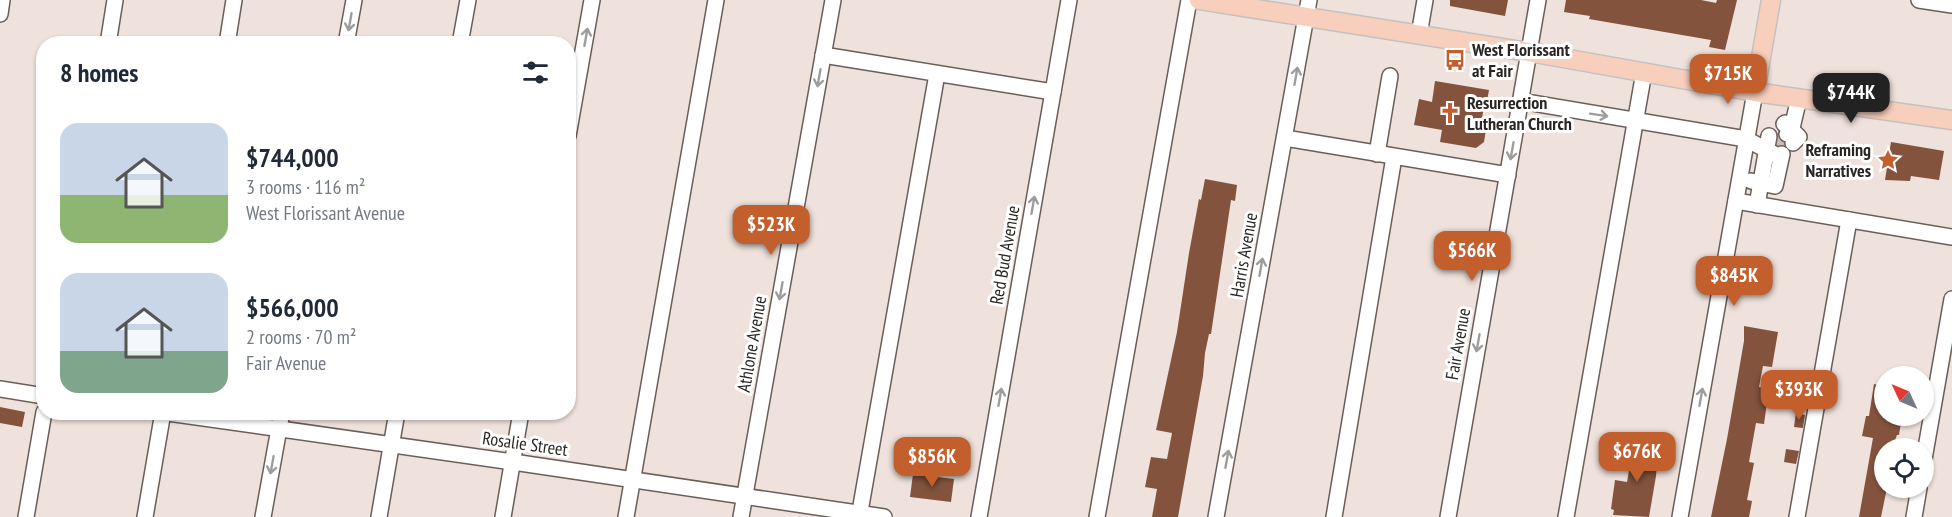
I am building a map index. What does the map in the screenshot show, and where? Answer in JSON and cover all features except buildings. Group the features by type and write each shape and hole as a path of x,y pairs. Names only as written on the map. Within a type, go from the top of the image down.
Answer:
{"main road":[{"path":"1199,0 1308,8 1419,35 1755,92 1952,120"},
{"path":"1755,92 1771,0"}],"street":[{"path":"0,14 2,0"},
{"path":"109,36 115,0"},
{"path":"228,36 234,0"},
{"path":"347,36 354,0"},
{"path":"461,36 468,0"},
{"path":"576,91 592,0"},
{"path":"626,517 716,0"},
{"name":"Athlone Avenue","path":"741,517 833,0"},
{"name":"Red Bud Avenue","path":"979,517 1069,0"},
{"path":"1097,517 1189,0"},
{"path":"1299,0 1308,8"},
{"path":"1419,35 1425,0"},
{"name":"Fair Avenue","path":"1448,517 1538,0"},
{"path":"1919,0 1952,5"},
{"name":"Harris Avenue","path":"1216,517 1308,8"},
{"path":"823,55 1053,92"},
{"path":"1566,517 1644,72"},
{"path":"859,515 937,74"},
{"path":"1377,154 1390,76"},
{"path":"1680,517 1755,92"},
{"path":"1739,178 1775,186 1780,143 1799,98"},
{"path":"1520,101 1746,140 1780,143"},
{"path":"1285,138 1508,175"},
{"path":"1334,517 1394,157"},
{"path":"1757,205 1761,183"},
{"path":"1736,201 1952,237"},
{"path":"1797,517 1849,220"},
{"path":"1928,438 1952,299"},
{"path":"0,389 36,395"},
{"path":"26,517 43,420"},
{"path":"145,517 161,420"},
{"name":"Rosalie Street","path":"210,420 884,517"},
{"path":"263,517 281,420"},
{"path":"379,517 396,420"},
{"path":"503,517 520,420"},
{"path":"1914,517 1917,498"}],"tunnel":[{"path":"1776,146 1787,134"}],"place":[{"name":"West Florissant at Fair","path":"1455,60"},
{"name":"Resurrection Lutheran Church","path":"1450,113"},
{"name":"Reframing Narratives","path":"1888,160"}]}
